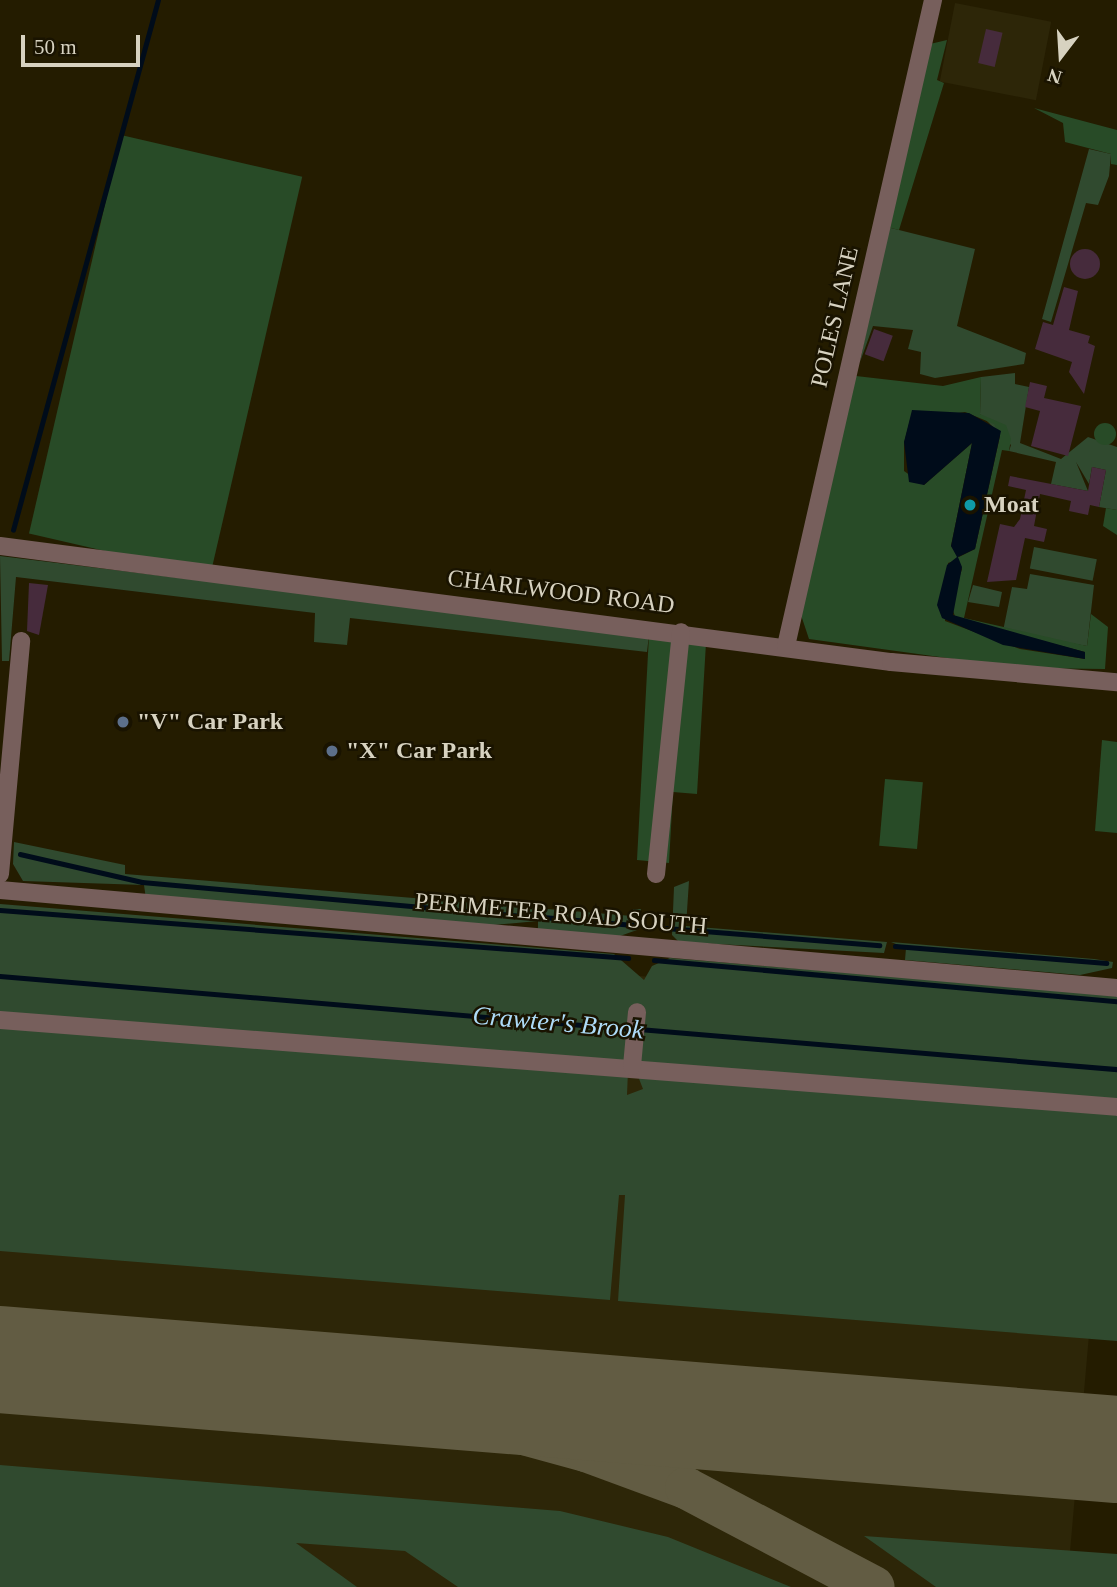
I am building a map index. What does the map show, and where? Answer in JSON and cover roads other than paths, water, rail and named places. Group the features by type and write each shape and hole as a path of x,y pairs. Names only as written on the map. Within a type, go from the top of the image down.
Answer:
{"street":[{"name":"POLES LANE","path":"786,646 933,0"},
{"name":"CHARLWOOD ROAD","path":"0,546 786,646 1117,682"},
{"path":"656,874 681,632"},
{"path":"0,874 21,641"},
{"name":"PERIMETER ROAD SOUTH","path":"0,890 1117,988"},
{"path":"632,1066 637,1012"},
{"path":"0,1020 115,1033 632,1066 1117,1107"}],"water":[{"path":"912,410 969,413 1001,431 975,549 958,557 962,567 953,615 1085,652 1085,659 1003,645 942,618 937,605 947,565 957,557 951,546 972,443 924,485 909,482 904,442"}],"waterway":[{"path":"13,530 158,0"},
{"path":"20,854 142,882 526,916"},
{"path":"0,910 628,958"},
{"path":"543,917 633,925"},
{"path":"666,928 879,945"},
{"path":"895,946 1106,963"},
{"path":"654,960 1117,1001"},
{"name":"Crawter's Brook","path":"0,976 630,1029"},
{"name":"Crawter's Brook","path":"639,1029 1117,1069"}],"place":[{"name":"Moat","path":"970,505"},
{"name":"\"V\" Car Park","path":"123,722"},
{"name":"\"X\" Car Park","path":"332,751"}]}
